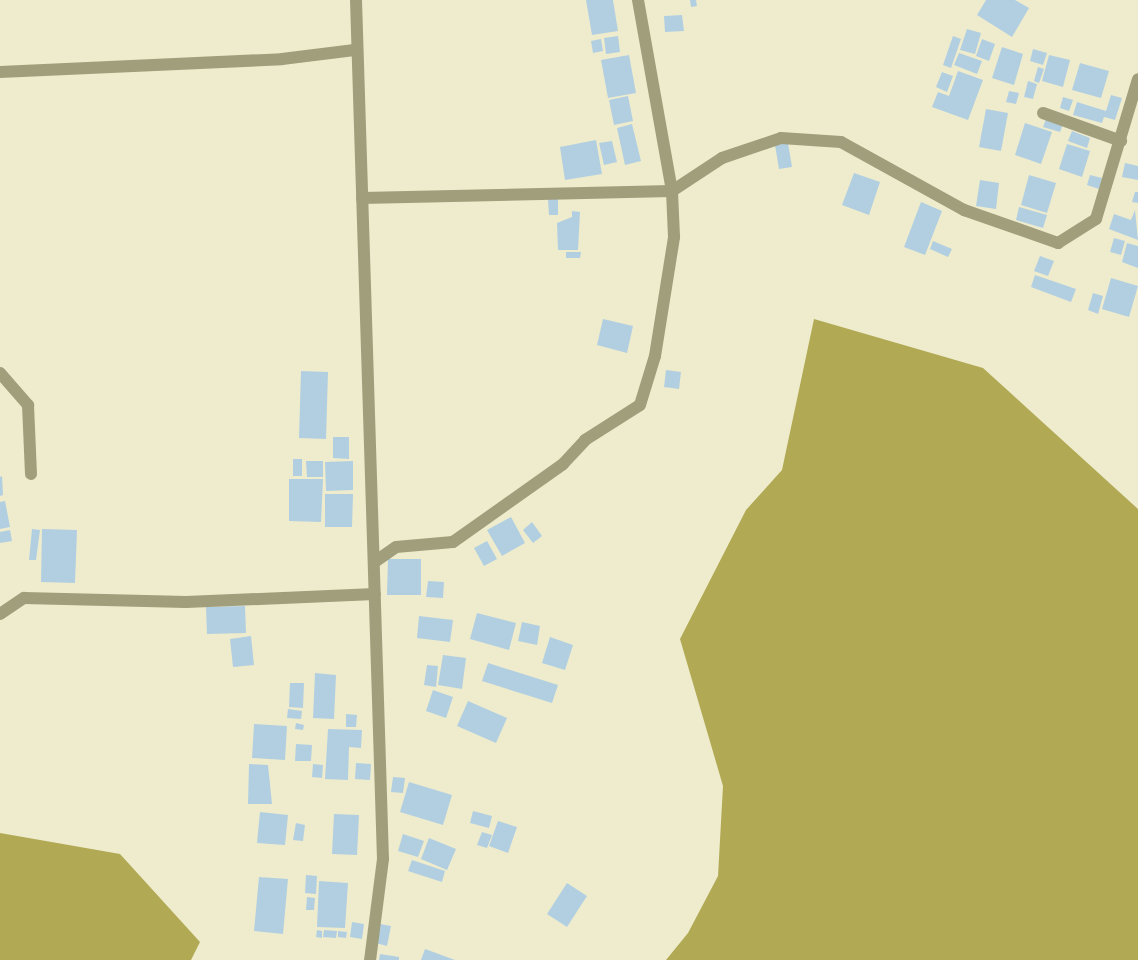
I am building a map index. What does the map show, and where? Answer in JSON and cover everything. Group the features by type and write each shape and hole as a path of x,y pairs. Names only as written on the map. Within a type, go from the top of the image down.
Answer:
{"street":[{"path":"356,0 354,50 362,198 365,413 376,561 383,859 370,960"},
{"path":"376,561 396,547 453,542 640,405 666,298 672,191 638,0"},
{"path":"0,72 282,59 354,50"},
{"path":"362,198 672,191 722,158 781,138 841,142 964,210 1058,243 1096,219 1138,79"},
{"path":"1043,113 1121,141"},
{"path":"0,373 28,405 32,474"},
{"path":"0,614 24,598 186,602 375,594"}],"shaded area":[{"path":"814,319 983,368 1138,509 1138,960 666,960 688,933 718,876 723,786 680,639 746,510 782,470"},
{"path":"0,833 120,854 200,942 191,960 0,960"}],"building":[{"path":"586,0 613,0 618,31 592,35"},
{"path":"690,0 696,0 697,6 691,7"},
{"path":"986,0 1015,0 1029,8 1012,37 977,15"},
{"path":"682,15 684,31 665,32 664,16"},
{"path":"967,29 981,33 975,54 960,50"},
{"path":"618,36 620,52 606,54 604,38"},
{"path":"953,36 961,39 951,68 943,65"},
{"path":"601,39 603,51 593,53 591,41"},
{"path":"982,39 995,44 989,61 976,56"},
{"path":"1002,47 1023,54 1014,85 992,78"},
{"path":"1033,49 1047,53 1043,65 1030,61"},
{"path":"959,53 982,61 977,74 954,65"},
{"path":"629,55 636,93 608,98 601,60"},
{"path":"1049,55 1070,60 1063,87 1042,81"},
{"path":"1080,63 1109,71 1101,98 1072,90"},
{"path":"1038,67 1044,69 1039,83 1034,81"},
{"path":"958,71 983,80 968,120 932,107 938,92 949,96"},
{"path":"942,72 953,76 947,92 936,87"},
{"path":"1028,81 1037,84 1033,99 1024,97"},
{"path":"1009,91 1019,93 1016,104 1006,102"},
{"path":"1111,95 1122,98 1115,120 1104,117 1102,123 1073,115 1077,102 1106,111"},
{"path":"628,96 633,121 614,125 609,100"},
{"path":"1063,97 1073,100 1069,111 1060,108"},
{"path":"986,109 1008,113 1001,151 979,147"},
{"path":"1046,119 1063,124 1060,132 1043,127"},
{"path":"1025,123 1052,132 1041,164 1015,155"},
{"path":"632,124 641,161 625,165 617,128"},
{"path":"1072,131 1090,138 1087,148 1068,141"},
{"path":"596,140 602,174 565,180 560,147"},
{"path":"612,141 617,162 604,165 599,143"},
{"path":"788,143 792,167 779,169 775,145"},
{"path":"1067,144 1090,151 1082,177 1059,169"},
{"path":"1125,163 1138,166 1138,180 1122,177"},
{"path":"854,173 880,182 869,215 842,205"},
{"path":"1029,175 1056,183 1047,213 1021,205"},
{"path":"1090,175 1102,178 1099,189 1087,185"},
{"path":"980,180 999,183 996,209 976,206"},
{"path":"1135,192 1138,192 1138,203 1132,202"},
{"path":"548,199 558,199 558,215 549,215"},
{"path":"921,202 942,211 925,255 904,247"},
{"path":"1019,207 1047,215 1043,228 1016,220"},
{"path":"1135,210 1138,240 1109,229 1114,214 1131,220"},
{"path":"572,211 580,212 578,250 558,250 557,223 572,217"},
{"path":"1114,238 1125,241 1121,255 1110,252"},
{"path":"933,241 952,249 948,257 930,249"},
{"path":"1127,243 1138,246 1138,268 1122,262"},
{"path":"566,252 581,252 580,258 566,258"},
{"path":"1040,256 1054,261 1048,276 1034,271"},
{"path":"1035,275 1076,289 1071,302 1031,287"},
{"path":"1111,278 1138,286 1129,317 1102,309"},
{"path":"1093,293 1103,296 1098,314 1088,310"},
{"path":"603,319 633,326 627,353 597,345"},
{"path":"666,370 681,372 679,389 664,387"},
{"path":"301,371 328,372 326,439 299,438"},
{"path":"333,437 349,437 349,459 333,458"},
{"path":"293,459 302,459 302,476 293,476"},
{"path":"306,461 323,461 323,477 307,477"},
{"path":"353,461 353,490 326,491 325,462"},
{"path":"2,476 3,495 0,496 0,477"},
{"path":"289,479 323,479 321,522 289,521"},
{"path":"325,494 353,494 352,527 325,527"},
{"path":"5,501 10,527 0,529 0,502"},
{"path":"511,517 525,543 502,556 487,530"},
{"path":"532,522 542,536 533,543 523,530"},
{"path":"32,529 40,530 36,560 29,560"},
{"path":"42,529 77,530 75,583 41,582"},
{"path":"10,530 12,541 0,543 0,532"},
{"path":"487,541 497,559 484,566 474,548"},
{"path":"388,559 421,559 421,595 387,595"},
{"path":"428,581 444,582 443,598 426,597"},
{"path":"245,606 246,633 207,634 206,607"},
{"path":"477,613 516,623 509,650 470,639"},
{"path":"419,616 453,620 450,642 417,638"},
{"path":"522,622 540,626 537,645 518,641"},
{"path":"251,636 254,665 233,667 230,639"},
{"path":"550,637 573,645 565,670 542,663"},
{"path":"443,655 466,658 462,689 438,685"},
{"path":"488,663 558,685 552,703 482,681"},
{"path":"427,665 438,666 436,687 424,685"},
{"path":"315,673 336,675 334,719 313,718"},
{"path":"290,683 304,683 303,708 289,707"},
{"path":"433,690 453,697 446,718 426,711"},
{"path":"468,701 507,718 496,743 457,726"},
{"path":"288,709 302,711 301,719 287,718"},
{"path":"346,714 357,715 356,727 346,727"},
{"path":"296,723 304,725 303,730 295,729"},
{"path":"254,724 287,726 285,760 252,758"},
{"path":"328,729 362,730 361,748 349,747 348,780 325,779"},
{"path":"296,744 312,745 311,761 295,761"},
{"path":"356,763 371,764 370,780 355,779"},
{"path":"249,764 268,765 272,804 248,804"},
{"path":"313,764 323,765 322,778 312,777"},
{"path":"393,777 405,778 403,793 391,792"},
{"path":"409,782 452,795 443,825 400,812"},
{"path":"473,811 492,816 489,828 470,823"},
{"path":"260,812 288,815 285,845 257,843"},
{"path":"334,814 359,815 357,855 332,854"},
{"path":"498,821 517,827 508,853 489,846"},
{"path":"296,823 305,825 303,841 293,840"},
{"path":"482,832 492,835 487,848 477,845"},
{"path":"403,834 424,841 418,857 398,851"},
{"path":"429,838 456,849 447,870 421,859"},
{"path":"412,860 445,871 442,882 408,871"},
{"path":"306,875 317,876 316,894 305,893"},
{"path":"259,877 288,879 283,934 254,931"},
{"path":"319,881 348,883 345,928 317,927"},
{"path":"567,883 587,896 567,927 547,914"},
{"path":"307,897 315,898 314,910 306,910"},
{"path":"352,922 364,924 362,939 350,937"},
{"path":"380,924 391,926 387,946 376,943"},
{"path":"317,930 322,931 322,938 316,937"},
{"path":"324,930 337,931 336,938 323,937"},
{"path":"338,931 347,932 346,938 338,937"},
{"path":"425,949 455,960 421,960"},
{"path":"380,954 399,957 399,960 379,960"}]}
